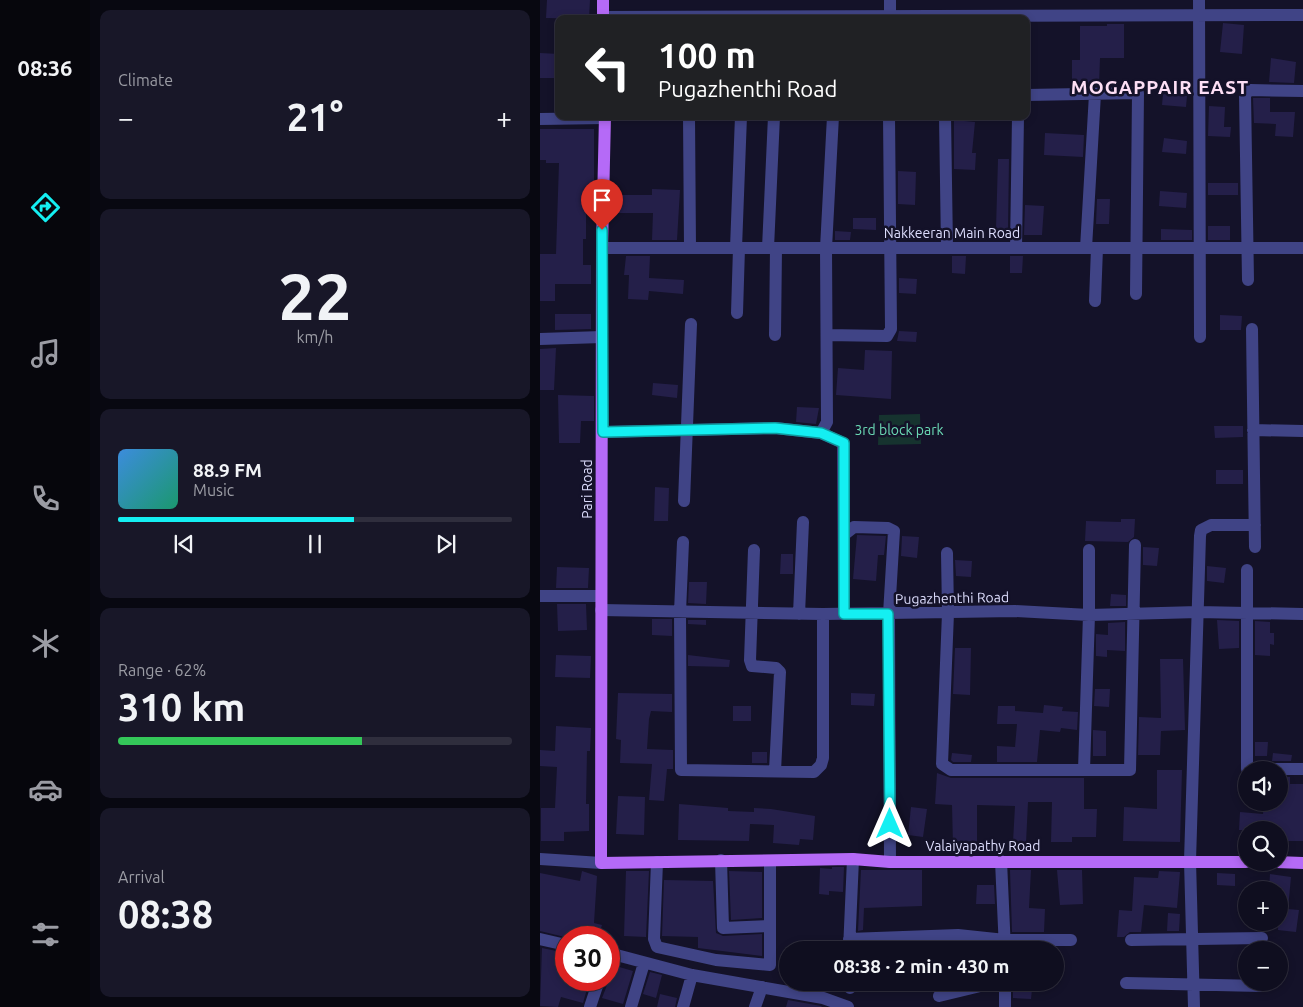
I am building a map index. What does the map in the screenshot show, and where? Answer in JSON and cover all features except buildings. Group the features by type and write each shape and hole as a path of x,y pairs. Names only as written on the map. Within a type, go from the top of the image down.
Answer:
{"main road":[{"path":"603,0 603,15"},
{"name":"Pari Road","path":"601,863 602,248 605,120"},
{"name":"Valaiyapathy Road","path":"601,863 853,859 890,862 1238,862"},
{"path":"1288,862 1303,863"}],"street":[{"path":"890,0 890,15"},
{"path":"1199,0 1200,337"},
{"path":"1030,17 1303,15"},
{"path":"1248,280 1245,94 1250,90 1303,91"},
{"path":"1030,95 1138,92 1136,294"},
{"path":"1095,94 1091,248 1095,301"},
{"path":"540,119 555,119"},
{"path":"689,120 690,248"},
{"path":"737,313 741,120"},
{"path":"774,120 772,248 775,334"},
{"path":"821,433 827,422 826,248 832,120"},
{"path":"827,335 880,337 890,334 889,120"},
{"path":"945,120 947,248"},
{"path":"1016,248 1018,120"},
{"name":"Nakkeeran Main Road","path":"602,248 1303,248"},
{"path":"684,502 691,324"},
{"path":"1252,329 1255,548"},
{"path":"540,339 602,337"},
{"path":"603,432 775,428 821,433 844,443 844,614"},
{"path":"1253,430 1303,431"},
{"path":"799,614 803,522"},
{"path":"1194,1007 1190,861 1201,530 1211,525 1254,525"},
{"path":"845,534 854,527 892,528 894,531 888,614 890,862"},
{"path":"683,542 680,612 681,770 814,772 821,765 823,758 823,614"},
{"path":"947,553 948,613 942,764 950,770 1130,770 1135,614 1135,545"},
{"path":"754,550 751,664 755,667 776,668 780,672 775,771"},
{"path":"1084,770 1090,615 1089,550"},
{"path":"1247,570 1247,769 1303,769"},
{"path":"540,596 601,596"},
{"name":"Pugazhenthi Road","path":"601,610 799,614 1015,611 1090,615 1198,612 1303,614"},
{"path":"849,941 853,859"},
{"path":"540,860 601,863"},
{"path":"721,860 723,928 769,926"},
{"path":"657,862 654,939 657,946 716,960 770,965 770,861"},
{"path":"1001,862 1005,941"},
{"path":"893,941 958,935 986,941"},
{"path":"1131,940 1262,938"},
{"path":"540,940 555,943"},
{"path":"1058,941 1071,940"},
{"path":"620,956 692,975 762,986 848,1007"},
{"path":"631,1007 644,963"},
{"path":"683,1007 692,975"},
{"path":"1126,983 1238,985"},
{"path":"755,1007 762,986"},
{"path":"590,1007 595,991"},
{"path":"939,996 960,991"},
{"path":"1005,991 1005,1007"}],"green space":[{"name":"3rd block park","path":"920,414 921,444 878,445 879,415"}],"district":[{"name":"MOGAPPAIR EAST","path":"1160,87"}],"route":[{"path":"602,230 603,432 775,428 821,433 844,443 844,614 888,614 890,824"}]}
